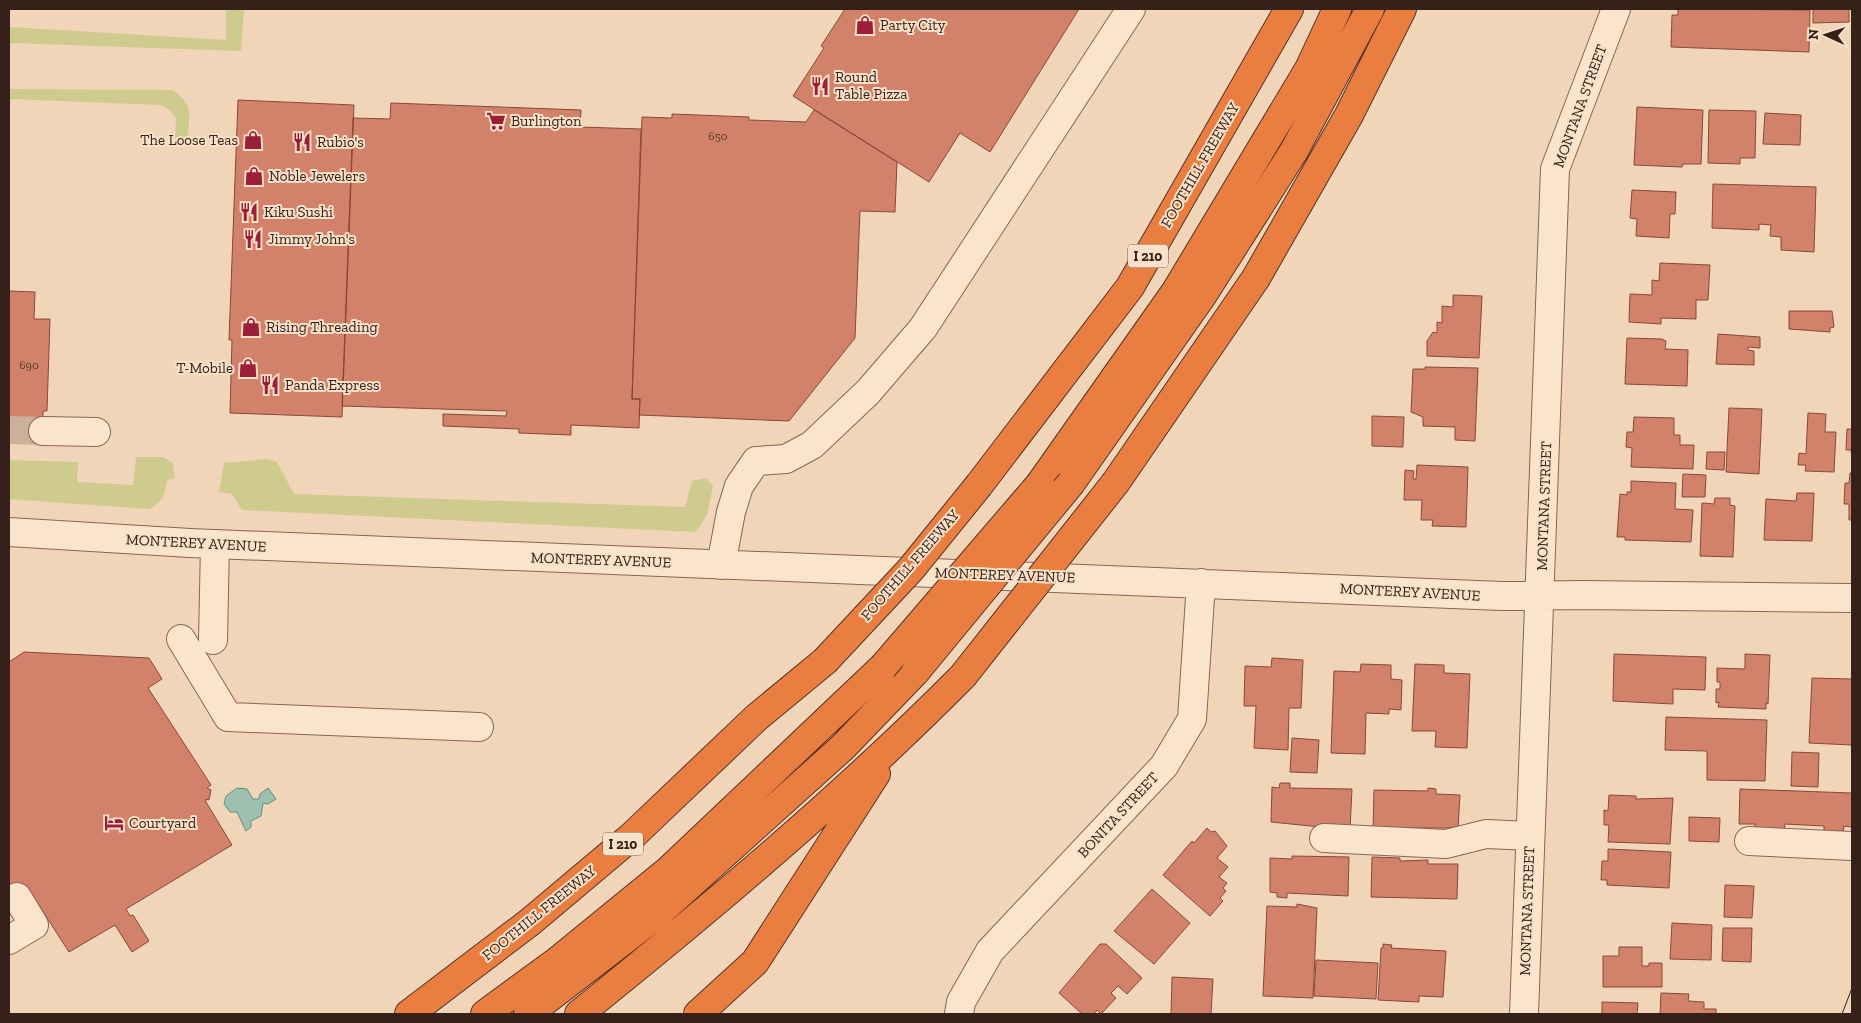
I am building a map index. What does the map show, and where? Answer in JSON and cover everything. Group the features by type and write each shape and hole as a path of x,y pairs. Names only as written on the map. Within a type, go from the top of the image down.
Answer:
{"highway":[{"name":"FOOTHILL FREEWAY","path":"409,1014 530,922 631,837 756,718 825,661 911,569 979,485 1130,287 1289,9"},
{"path":"485,1014 556,962 670,869 882,667 1040,484 1176,291 1308,69 1337,9"},
{"path":"528,1014 654,917 843,747 916,671 1071,483 1202,296 1294,151 1370,9"},
{"path":"579,1014 684,930 893,746 963,676 1116,482 1256,278 1349,116 1402,9"},
{"path":"698,1014 755,962 893,746"}],"street":[{"path":"721,564 731,512 740,486 756,461 786,459 812,445 868,392 923,328 1131,9"},
{"name":"MONTANA STREET","path":"1524,1014 1541,596 1555,169 1616,9"},
{"path":"43,431 96,432"},
{"name":"MONTEREY AVENUE","path":"9,532 215,544 1502,596 1852,598"},
{"path":"213,640 215,544"},
{"name":"BONITA STREET","path":"959,1014 961,1002 990,951 1164,766 1192,719 1201,583"},
{"path":"181,639 228,716 480,728"},
{"path":"1324,838 1446,844 1486,834 1530,836"},
{"path":"1749,841 1852,846"},
{"path":"9,940 34,925 17,897"}],"shaded area":[{"path":"226,9 244,9 241,51 9,43 9,27 226,40"},
{"path":"9,89 173,90 184,100 189,110 188,136 175,142 176,118 167,108 161,105 9,99"},
{"path":"136,457 163,457 173,463 175,478 167,480 162,498 149,509 9,499 9,460 78,462 77,482 133,485"},
{"path":"266,459 277,462 294,494 685,507 692,481 706,478 713,486 707,515 696,532 242,510 232,494 219,492 224,463"},
{"path":"237,788 247,789 253,799 259,799 260,794 268,788 276,799 268,804 263,803 261,816 251,821 251,827 246,831 237,812 230,812 224,804 226,796"}],"building":[{"path":"845,9 1079,9 990,152 960,133 929,182 793,96 824,48 821,46"},
{"path":"1678,9 1810,10 1809,52 1671,47 1672,15 1678,15"},
{"path":"1813,9 1849,9 1849,22 1813,23"},
{"path":"238,100 354,105 342,417 230,413 232,340 229,340"},
{"path":"391,103 581,110 580,127 641,129 632,399 640,399 639,428 571,425 571,435 519,433 519,429 443,426 443,414 506,416 507,411 342,406 353,118 390,119"},
{"path":"1637,107 1703,110 1701,164 1683,164 1682,167 1634,165"},
{"path":"814,110 897,162 895,212 860,211 855,338 789,421 639,415 640,399 632,399 642,117 672,118 672,114 749,117 749,120 806,122"},
{"path":"1709,110 1756,111 1755,158 1740,158 1740,164 1708,163"},
{"path":"1765,113 1801,115 1800,145 1763,144"},
{"path":"1713,184 1816,187 1814,252 1781,250 1781,237 1770,236 1771,225 1759,224 1759,230 1712,228"},
{"path":"1632,190 1676,192 1675,214 1670,214 1669,238 1636,236 1637,219 1630,218"},
{"path":"1660,263 1710,265 1708,300 1696,300 1696,319 1661,318 1661,324 1629,322 1630,294 1652,295 1652,280 1659,281"},
{"path":"9,291 35,292 34,319 50,319 47,411 43,411 42,443 9,442"},
{"path":"1453,295 1482,296 1479,358 1427,356 1427,341 1433,332 1437,333 1437,322 1442,323 1442,306 1453,307"},
{"path":"1789,311 1832,311 1834,327 1830,328 1830,332 1789,329"},
{"path":"1718,334 1760,337 1760,348 1748,347 1748,350 1754,351 1754,365 1716,364"},
{"path":"1627,338 1662,339 1666,341 1665,349 1688,350 1687,386 1625,384"},
{"path":"1425,367 1478,368 1475,441 1455,440 1455,427 1423,426 1423,417 1411,412 1413,369 1425,369"},
{"path":"1729,408 1762,409 1759,474 1726,472"},
{"path":"1808,413 1826,414 1825,432 1836,432 1834,472 1805,471 1806,465 1798,465 1799,453 1806,454"},
{"path":"1372,416 1404,417 1403,447 1372,446"},
{"path":"1634,417 1674,418 1674,435 1680,435 1680,445 1694,445 1693,469 1631,467 1632,448 1626,447 1627,432 1633,432"},
{"path":"1847,429 1852,429 1852,459 1851,450 1846,450"},
{"path":"1707,452 1725,452 1724,470 1706,469"},
{"path":"1417,465 1468,467 1466,527 1432,526 1433,520 1421,520 1422,500 1404,500 1405,470 1414,471 1413,479 1416,479"},
{"path":"1850,473 1852,473 1852,520 1849,520 1849,504 1844,504 1845,483 1849,483"},
{"path":"1683,474 1706,475 1705,497 1682,497"},
{"path":"1631,481 1676,483 1675,509 1693,510 1691,542 1625,540 1625,537 1617,537 1620,494 1627,495 1627,492 1631,492"},
{"path":"1797,493 1814,493 1812,541 1764,540 1766,499 1796,501"},
{"path":"1715,498 1730,498 1730,505 1735,506 1733,557 1700,556 1702,503 1714,504"},
{"name":"Courtyard","path":"24,652 149,658 162,679 148,688 211,785 207,788 211,790 209,800 206,799 206,802 232,845 126,909 130,916 133,915 149,941 132,952 115,925 69,952 29,890 9,903 9,662"},
{"path":"1614,654 1706,657 1705,690 1673,689 1673,704 1613,701"},
{"path":"1745,654 1770,655 1768,704 1766,703 1766,709 1718,707 1719,702 1716,703 1716,689 1720,689 1720,682 1717,682 1717,668 1745,669"},
{"path":"1272,658 1303,660 1301,708 1289,708 1288,750 1254,748 1256,706 1244,706 1245,666 1271,667"},
{"path":"1361,664 1391,665 1391,679 1402,680 1401,710 1389,709 1389,714 1366,713 1365,754 1331,753 1334,671 1360,672"},
{"path":"1415,664 1444,665 1444,673 1470,674 1467,748 1435,747 1436,731 1412,731"},
{"path":"1812,678 1852,679 1852,745 1809,743"},
{"path":"1666,717 1767,720 1765,781 1707,780 1707,751 1665,750"},
{"path":"1292,738 1319,740 1317,773 1290,772"},
{"path":"1792,752 1819,753 1818,787 1791,786"},
{"path":"1280,783 1290,783 1290,788 1352,789 1350,830 1271,822 1272,787 1279,788"},
{"path":"1428,788 1436,789 1436,794 1460,795 1458,828 1400,828 1373,831 1374,790 1428,791"},
{"path":"1740,789 1852,793 1852,827 1844,826 1843,833 1824,833 1824,826 1785,824 1784,832 1754,831 1755,824 1739,824"},
{"path":"1609,795 1636,796 1636,799 1673,798 1670,844 1608,842 1609,825 1604,825 1604,810 1608,811"},
{"path":"1689,817 1720,818 1719,842 1689,841"},
{"path":"1207,828 1211,832 1215,831 1227,846 1217,858 1228,867 1219,877 1227,883 1223,888 1226,891 1220,898 1223,901 1210,916 1163,875 1192,841 1194,843"},
{"path":"1608,849 1671,852 1669,888 1607,885 1607,880 1601,880 1602,861 1608,861"},
{"path":"1292,856 1349,857 1348,896 1287,893 1287,898 1277,897 1277,893 1270,892 1270,858 1292,859"},
{"path":"1372,857 1400,858 1400,861 1428,860 1428,864 1458,864 1457,899 1371,897"},
{"path":"1725,885 1754,886 1752,918 1724,917"},
{"path":"1152,889 1190,923 1154,964 1114,931"},
{"path":"1297,904 1317,908 1313,998 1263,996 1267,906 1297,907"},
{"path":"1672,923 1712,925 1711,960 1670,959"},
{"path":"1723,928 1752,928 1751,962 1722,961"},
{"path":"1100,944 1106,944 1142,978 1127,994 1118,986 1111,993 1116,998 1101,1014 1097,1010 1094,1014 1082,1014 1059,993"},
{"path":"1383,944 1392,945 1391,948 1446,951 1443,997 1419,996 1419,1002 1378,1000 1381,948 1383,948"},
{"path":"1619,947 1642,947 1642,966 1649,966 1649,963 1662,963 1662,987 1603,987 1603,956 1619,956"},
{"path":"1316,960 1378,963 1376,999 1314,996"},
{"path":"1172,977 1213,979 1211,1014 1171,1014"},
{"path":"1661,993 1689,994 1688,1001 1704,1002 1704,1009 1716,1009 1716,1014 1660,1014"},
{"path":"1602,1002 1638,1003 1637,1014 1602,1014"}],"tunnel":[{"path":"9,430 43,431"}],"tram line":[{"path":"1842,1014 1852,988"}],"place":[{"name":"Party City","path":"865,25"},
{"name":"Round Table Pizza","path":"820,86"},
{"name":"Burlington","path":"496,121"},
{"name":"The Loose Teas","path":"253,140"},
{"name":"Rubio's","path":"302,142"},
{"name":"Noble Jewelers","path":"254,176"},
{"name":"Kiku Sushi","path":"249,212"},
{"name":"Jimmy John's","path":"253,239"},
{"name":"Rising Threading","path":"251,327"},
{"name":"T-Mobile","path":"248,368"},
{"name":"Panda Express","path":"270,385"},
{"name":"Courtyard","path":"114,823"}]}
